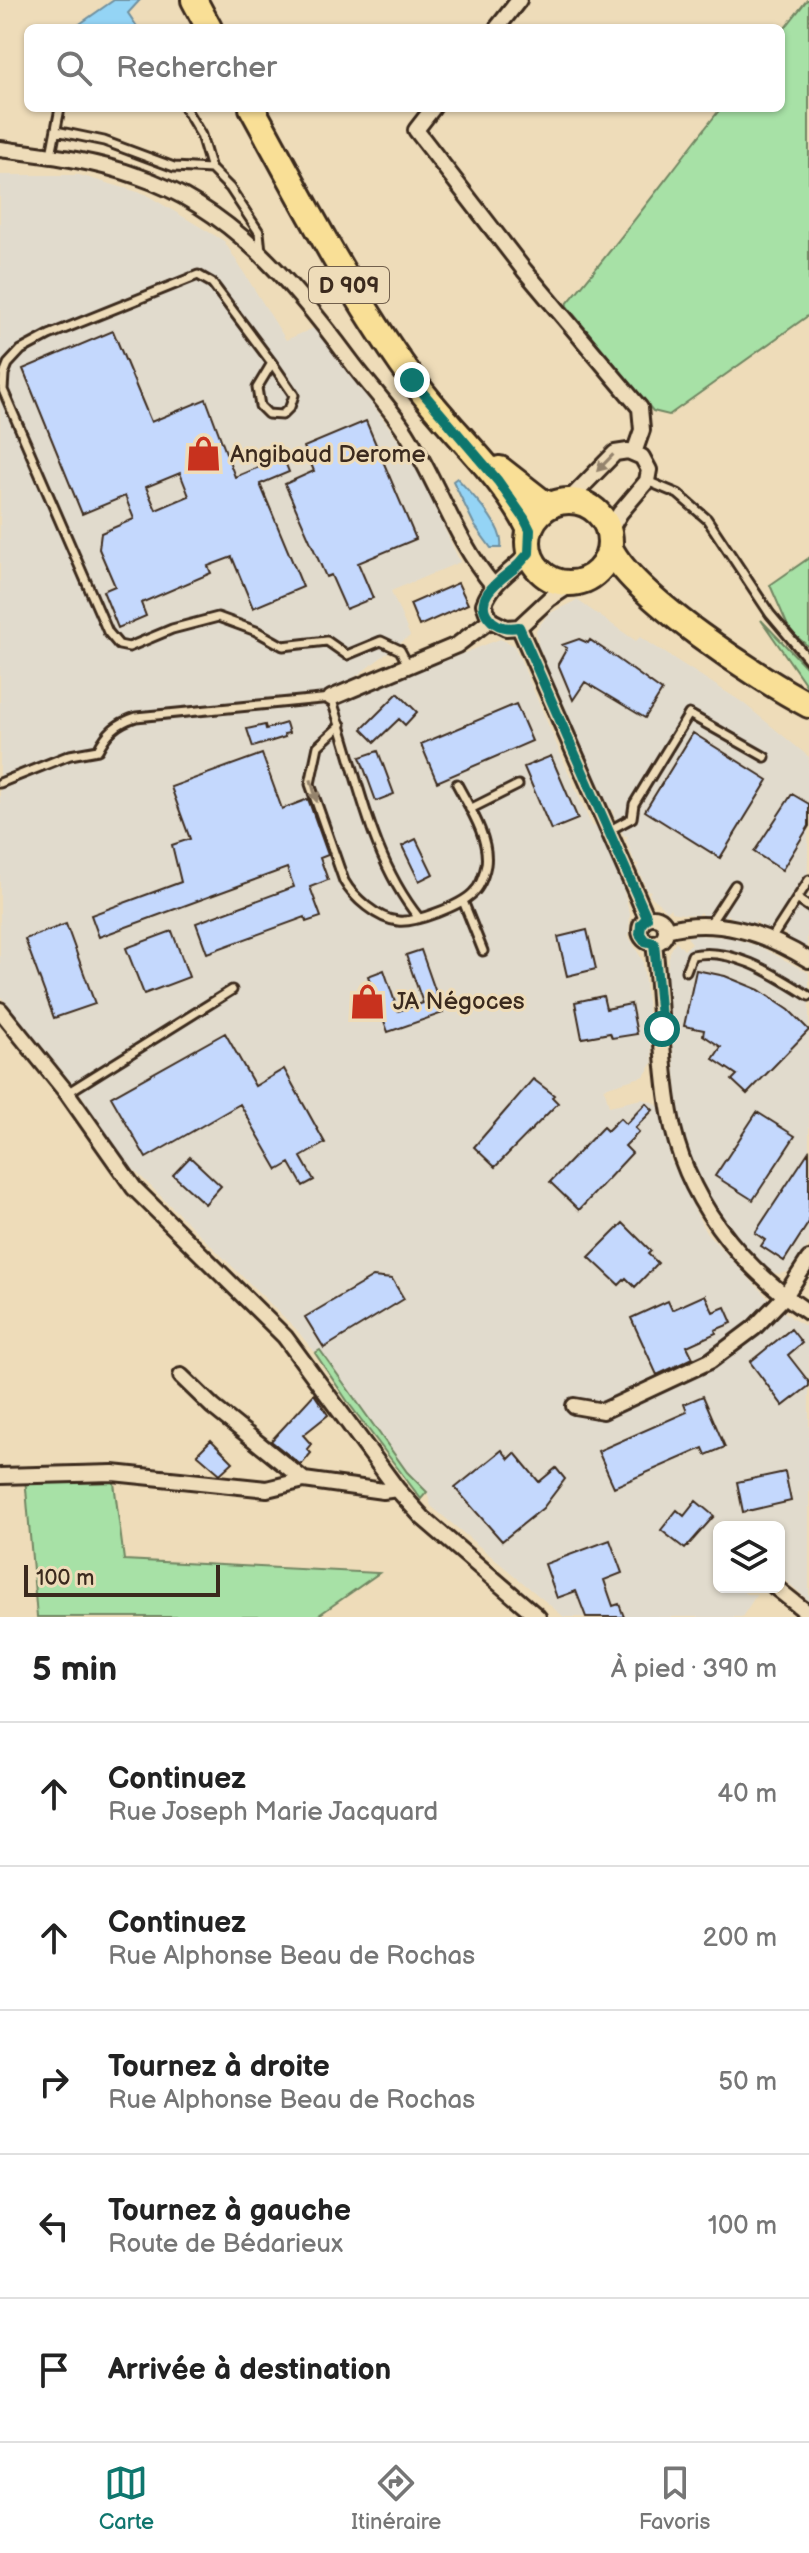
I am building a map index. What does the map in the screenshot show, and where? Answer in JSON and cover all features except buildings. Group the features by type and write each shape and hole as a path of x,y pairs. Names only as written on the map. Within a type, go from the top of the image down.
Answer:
{"main road":[{"path":"194,0 207,24"},
{"name":"D 909","path":"254,112 356,298 412,380 498,481 530,541"},
{"name":"D 909","path":"469,446 541,501 560,503"},
{"path":"673,614 611,580 552,579 534,564 530,541 542,511 560,503 579,502 598,513 615,559 633,580 673,614 782,691 809,705"},
{"path":"583,579 606,559 609,540"}],"street":[{"path":"500,24 519,0"},
{"path":"430,112 416,130 524,270 640,408 642,430 634,453"},
{"path":"0,149 51,155 140,176 184,197 235,231 294,286 408,434 469,554 493,585"},
{"path":"560,503 587,483 609,457 621,451 634,453 646,463 649,470 647,481 620,513 609,540"},
{"path":"530,541 516,567 493,585 484,604 490,620 506,628 519,627 549,599 583,579"},
{"path":"331,698 457,645 490,620"},
{"path":"519,627 647,918"},
{"path":"647,918 662,920 666,930 663,938 654,943 645,941 640,934 641,924 647,918"},
{"path":"666,930 690,924 725,926 771,939 809,960"},
{"path":"654,943 670,1113 680,1154 694,1187 727,1239 785,1296 809,1313"},
{"path":"0,1010 67,1093 134,1188 285,1337 397,1489 423,1518 538,1617"},
{"path":"574,1406 603,1411 710,1361 754,1328 785,1296 809,1259"},
{"path":"181,1376 213,1407 304,1480"},
{"path":"0,1476 113,1473 267,1489 304,1480 370,1489 397,1489"},
{"path":"783,1593 809,1614"}],"lane":[{"path":"51,155 59,112"},
{"path":"187,112 201,135 211,169 230,188 259,232 262,255"},
{"path":"56,131 104,141 174,167 211,169"},
{"path":"272,363 257,388 260,406 268,414 282,415 290,407 294,395 272,363 212,283 198,275 49,335 21,350 8,364 3,390 102,619 119,645 129,647 172,629 218,617 256,631 283,646 327,641 347,655 381,641 400,650 408,665"},
{"path":"647,481 678,494 707,519 770,614 809,660"},
{"path":"0,783 70,755 98,750 113,728 136,717 331,698 385,862 419,918"},
{"path":"610,830 632,818 634,804 689,714 765,757"},
{"path":"341,725 318,746 310,784 344,881 352,895 382,915 397,921 419,918 463,901 475,891 486,864 486,853 457,784"},
{"path":"470,809 518,785"},
{"path":"771,939 809,880"},
{"path":"709,925 735,885"},
{"path":"797,899 809,907"},
{"path":"463,901 483,951"},
{"path":"686,971 692,955 700,953 725,957 767,971 809,996"},
{"path":"67,1093 232,990"}],"shaded area":[{"path":"0,175 79,175 145,194 224,241 286,340 316,327 398,439 419,473 460,562 391,591 410,636 347,683 355,696 500,639 514,645 592,827 597,826 620,877 630,914 629,937 643,961 653,1063 644,1076 604,1088 609,1106 642,1099 660,1108 671,1160 705,1231 765,1295 793,1319 809,1328 809,1601 785,1580 785,1521 713,1521 713,1593 757,1594 742,1617 564,1617 431,1506 427,1492 407,1472 320,1350 315,1353 296,1329 133,1169 98,1124 81,1094 0,996"},
{"path":"577,600 636,641 640,637 742,702 809,757 807,949 784,932 782,934 759,925 757,921 754,924 731,918 728,914 726,917 702,915 700,912 697,915 683,914 672,912 670,908 667,911 649,894 651,891 647,890 637,867 639,864 635,863 626,840 628,836 624,836 613,814 615,811 611,810 601,785 597,784 586,762 588,759 584,758 575,735 577,733 573,731 563,708 566,706 562,704 552,681 554,679 550,677 540,655 543,652 539,651 536,630 548,614"},
{"path":"687,937 730,937 761,947 809,973 809,1245 788,1272 770,1272 723,1221 693,1163 682,1130 666,972 676,941 684,950 692,943"}],"green space":[{"path":"809,0 809,315 669,415 653,411 566,305 718,112 785,112 785,28"},
{"path":"809,558 809,647 790,631 770,585"},
{"path":"761,620 809,670 809,689"},
{"path":"320,1350 407,1472 427,1492 421,1499 350,1405 315,1353"},
{"path":"113,1475 124,1560 379,1573 316,1617 37,1617 25,1477"}],"water":[{"path":"114,0 140,0 128,13 135,24 80,24"},
{"path":"457,478 493,520 501,539 501,548 491,548 475,526 453,481"}],"place":[{"name":"Angibaud Derome","path":"204,454"},
{"name":"JA Négoces","path":"367,1001"}],"route":[{"path":"412,380 498,481 530,530 529,553 493,585 484,604 485,612 499,626 519,627 623,859 647,918 641,924 640,934 645,941 654,943 662,1029"}]}
